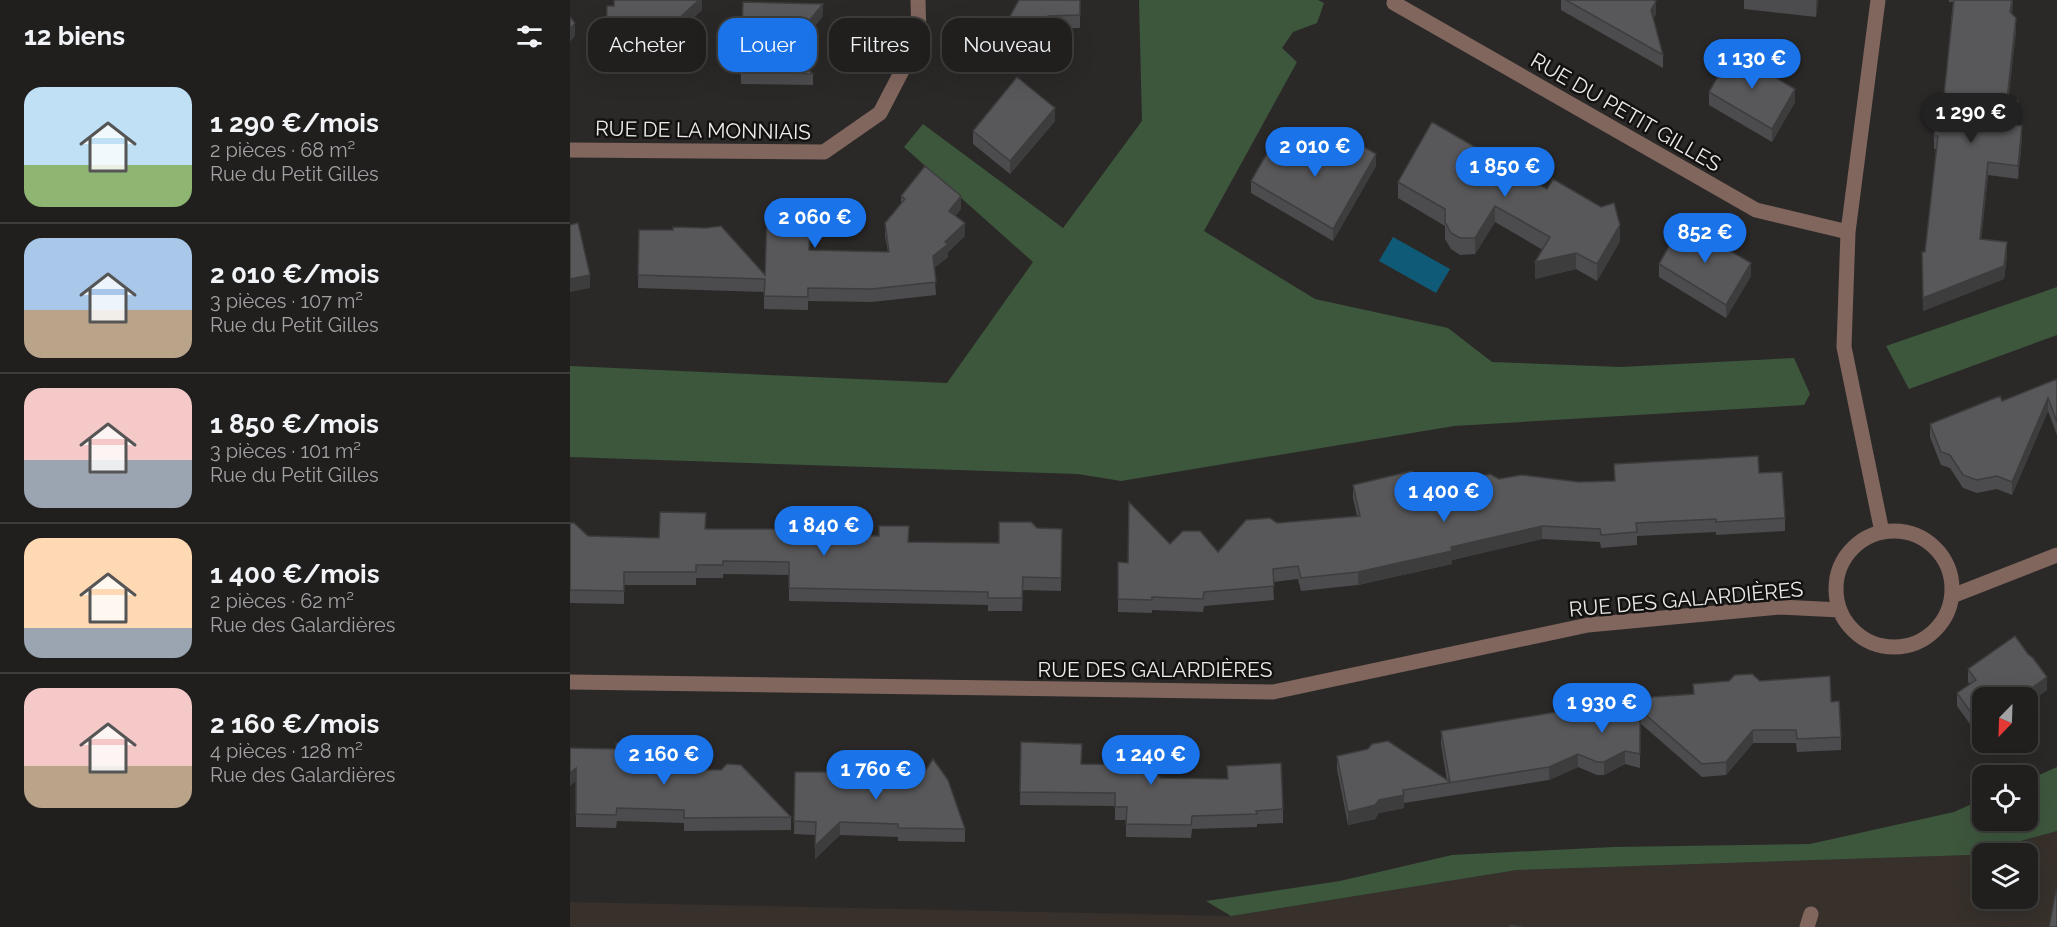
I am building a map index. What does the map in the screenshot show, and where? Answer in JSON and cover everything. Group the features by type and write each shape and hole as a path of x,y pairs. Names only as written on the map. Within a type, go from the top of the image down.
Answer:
{"street":[{"name":"RUE DE LA MONNIAIS","path":"570,150 824,152 880,113 919,38 918,0"},
{"path":"1878,0 1848,232 1844,347 1881,532"},
{"name":"RUE DU PETIT GILLES","path":"1394,3 1756,210 1848,232"},
{"path":"1881,532 1904,532 1924,540 1941,555 1950,574 1952,596 1947,614 1936,631 1920,642 1901,647 1882,646 1864,639 1849,627 1840,610 1836,590 1839,571 1848,553 1863,540 1881,532"},
{"path":"1952,596 2057,555"},
{"name":"RUE DES GALARDIÈRES","path":"570,682 1274,692 1588,625 1780,607 1840,610"}],"shaded area":[{"path":"2057,831 2057,927 570,927 570,902 1231,916 1517,870 1972,854 1972,909 2038,909 2038,843 2014,843"}],"green space":[{"path":"1139,0 1318,0 1324,3 1317,23 1293,32 1282,48 1297,62 1204,231 1315,299 1448,328 1492,362 1621,367 1794,358 1810,394 1804,405 1454,426 1121,481 1078,474 570,457 570,366 947,383 1033,262 904,147 923,124 1063,228 1142,121"},
{"path":"2057,287 2057,335 1909,389 1886,346"},
{"path":"2057,767 2057,831 2014,843 1972,843 1972,854 1970,855 1517,870 1231,916 1206,901 1340,881 1452,855 1613,847 1810,844 1954,812 1972,804 1972,831 2038,831 2038,776"}],"water":[{"path":"1393,237 1450,269 1436,293 1379,261"}],"building":[{"path":"614,0 699,0 679,18 607,18 607,6 614,6"},
{"path":"1019,0 1080,0 1080,15 1009,18"},
{"path":"1566,0 1656,1 1651,10 1663,55"},
{"path":"1954,0 2012,0 2010,12 2016,18 2007,100 2018,101 2016,125 2022,126 2018,166 1988,162 1980,239 2007,242 2004,266 1923,298 1922,252 1925,252 1938,136 1934,136 1937,105 1943,105"},
{"path":"743,2 823,4 811,18 743,18"},
{"path":"570,17 575,23 570,29"},
{"path":"1732,52 1795,89 1772,129 1709,92"},
{"path":"741,72 811,72 813,74"},
{"path":"1017,77 1055,108 1010,161 973,131"},
{"path":"1432,122 1547,189 1553,179 1601,207 1614,203 1620,225 1597,264 1576,253 1535,262 1550,237 1495,206 1475,238 1460,238 1451,233 1445,222 1445,209 1398,182"},
{"path":"1344,135 1376,154 1333,229 1251,181 1277,136 1327,165"},
{"path":"925,166 961,196 949,211 965,223 945,242 948,244 933,256 936,282 872,289 808,288 808,297 764,296 765,279 638,275 639,230 721,226 765,275 767,216 810,217 809,250 889,252 885,223 905,199 901,196"},
{"path":"578,223 590,275 570,279 570,225"},
{"path":"1681,225 1751,263 1726,305 1659,264"},
{"path":"2057,379 2057,422 2048,398 2012,482 1997,476 1977,480 1963,475 1950,455 1941,452 1930,424 2000,396 2002,401"},
{"path":"1758,456 1759,473 1782,472 1785,518 1636,523 1637,532 1601,535 1600,529 1542,526 1451,547 1452,551 1358,572 1301,578 1298,566 1273,569 1274,586 1204,592 1203,599 1152,597 1152,600 1118,599 1118,562 1128,563 1129,502 1170,544 1183,531 1200,531 1218,552 1246,520 1270,518 1277,523 1360,516 1353,485 1412,471 1417,492 1490,474 1499,479 1521,475 1579,482 1615,481 1614,464"},
{"path":"660,512 706,513 705,529 810,529 810,535 879,536 879,526 909,526 908,542 999,543 999,522 1031,522 1037,528 1062,529 1061,578 1023,577 1022,598 988,598 988,592 789,588 789,562 723,561 723,565 696,565 696,572 624,572 624,591 570,590 570,523 574,523 588,536 659,538"},
{"path":"2015,636 2047,677 2033,687 1972,687 1972,714 1957,693 1976,680 1968,669"},
{"path":"1752,674 1760,681 1830,676 1831,702 1839,701 1841,737 1797,739 1796,730 1753,730 1726,762 1702,764 1640,710 1640,754 1625,751 1604,762 1597,762 1578,754 1549,767 1403,790 1404,795 1379,800 1375,805 1348,812 1337,756 1368,749 1372,744 1388,741 1450,782 1441,731 1557,712 1556,704 1694,694 1693,684 1729,681 1735,675"},
{"path":"1021,742 1082,744 1081,764 1147,765 1148,775 1160,776 1160,778 1228,779 1227,766 1281,763 1283,809 1256,811 1257,814 1192,816 1191,825 1126,824 1127,807 1115,807 1115,793 1020,792"},
{"path":"616,743 651,743 650,769 721,770 727,764 741,765 791,817 684,818 684,810 617,808 616,815 576,814 576,768 570,773 570,748 616,749"},
{"path":"933,759 948,780 965,829 898,828 898,824 840,822 815,846 816,822 794,821 795,772 840,772 842,775 858,775 858,778 920,779"},
{"path":"2056,890 2057,927 2049,927"}]}
